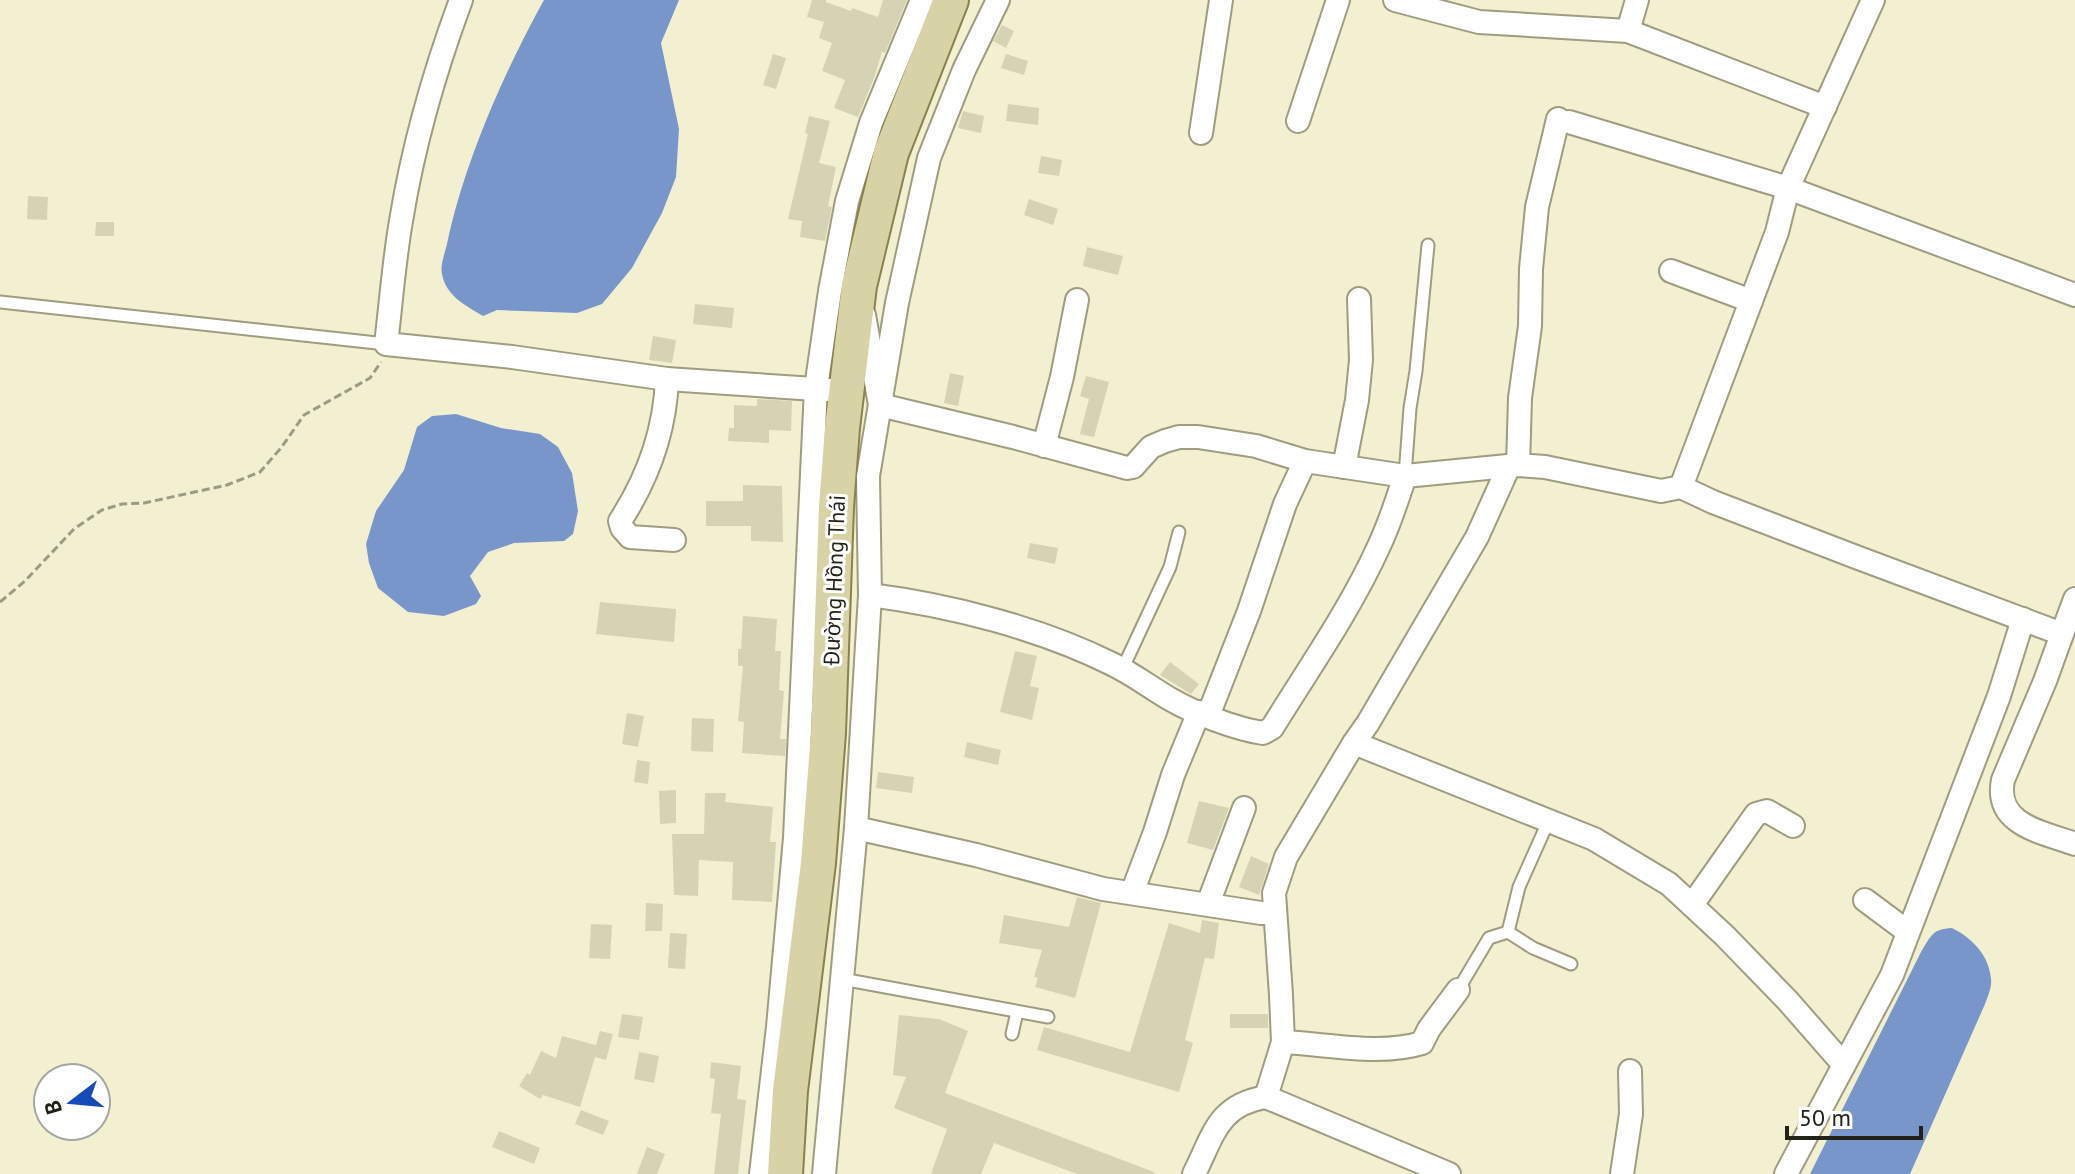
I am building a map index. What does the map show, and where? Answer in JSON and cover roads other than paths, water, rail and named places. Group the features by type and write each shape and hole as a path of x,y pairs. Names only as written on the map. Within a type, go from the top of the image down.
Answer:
{"main road":[{"name":"Đường Hồng Thái","path":"785,1174 790,1091 818,863 828,733 836,507 831,390 891,153 944,5"}],"street":[{"path":"461,0 442,52 409,181 399,233 386,344 512,357 667,379 831,390"},
{"path":"824,1174 856,828 870,595 868,476 897,303 929,158 964,70 998,0"},
{"path":"1201,133 1221,0"},
{"path":"1298,121 1338,0"},
{"path":"1395,0 1479,22 1628,31 1825,107"},
{"path":"1628,31 1637,0"},
{"path":"1681,487 1777,232 1788,188 1873,0"},
{"path":"761,1174 795,838 831,390 830,291 847,201 871,123 944,5"},
{"path":"1266,1097 1283,1042 1274,893 1286,857 1477,537 1513,465 1530,326 1537,207 1564,120 1788,188 2075,295"},
{"path":"1671,271 1751,301"},
{"path":"836,507 880,405 859,286"},
{"path":"1344,467 1360,374 1359,299"},
{"path":"1044,446 1077,300"},
{"path":"667,379 664,416 649,469 620,521 630,537 674,540"},
{"path":"880,405 1127,468 1133,467 1151,447 1179,437 1198,437 1256,446 1305,461 1405,476 1513,465 1545,467 1661,491 1681,487 1727,508 2062,634"},
{"path":"1132,893 1173,775 1204,714 1249,611 1285,504 1305,461"},
{"path":"870,595 914,601 985,618 1058,641 1122,670 1204,714 1263,733 1272,728 1352,598 1379,546 1405,476"},
{"path":"2075,599 2045,681 2003,780 2001,793 2002,803 2018,822 2075,844"},
{"path":"1786,1174 1892,975 1999,696 2023,619"},
{"path":"1354,743 1594,839 1669,884 1788,1001 1844,1065"},
{"path":"1208,904 1244,808"},
{"path":"1692,905 1756,814 1767,811 1793,826"},
{"path":"856,828 976,855 1103,889 1275,913"},
{"path":"818,863 853,866"},
{"path":"1865,900 1908,932"},
{"path":"1283,1042 1383,1049 1413,1046 1422,1043 1458,990"},
{"path":"1622,1174 1631,1114 1630,1071"},
{"path":"1194,1174 1223,1117 1248,1100 1266,1097 1449,1174"}],"lane":[{"path":"1405,476 1428,245"},
{"path":"0,302 386,344"},
{"path":"1122,670 1170,567 1179,532"},
{"path":"1508,932 1519,887 1548,822"},
{"path":"1508,932 1533,948 1571,964"},
{"path":"1458,990 1489,938 1508,932"},
{"path":"842,979 1048,1017"},
{"path":"1012,1034 1017,1012"}],"water":[{"path":"544,0 679,0 661,43 679,129 676,177 662,213 632,268 602,304 577,313 497,310 483,316 452,294 444,282 442,263 454,213 475,150 500,87"},
{"path":"456,414 501,428 540,434 558,447 572,473 578,511 573,534 564,541 514,543 488,552 470,576 481,596 476,604 444,616 408,612 378,588 366,544 376,511 404,470 417,427 432,416"},
{"path":"1952,928 1973,942 1983,955 1990,970 1991,985 1910,1174 1810,1174 1921,952 1936,932"}]}
